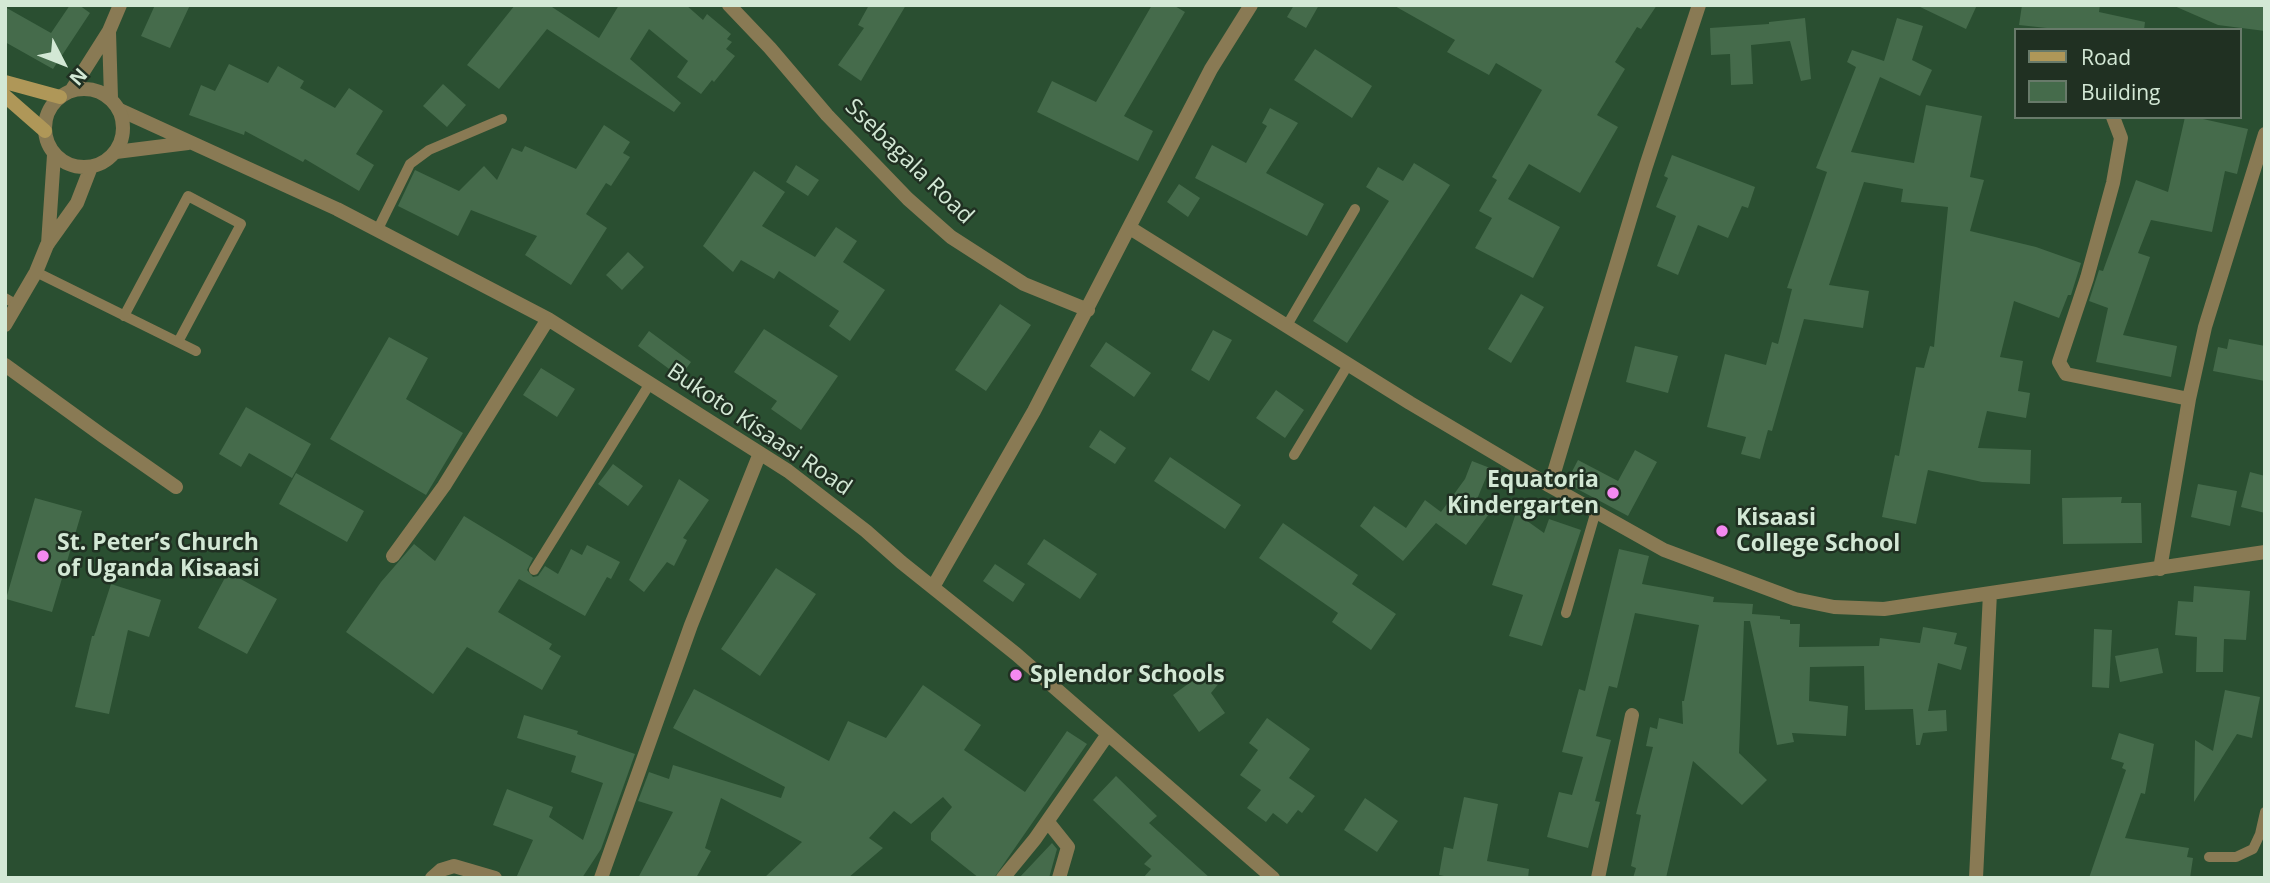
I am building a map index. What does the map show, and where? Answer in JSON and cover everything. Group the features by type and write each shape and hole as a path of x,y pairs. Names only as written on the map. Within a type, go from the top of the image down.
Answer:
{"main road":[{"path":"5,82 65,94"},
{"path":"5,96 45,131"}],"street":[{"path":"65,94 85,88 99,91 111,98 120,110 124,125 122,139 116,152 105,162 92,167 78,167 65,163 54,155 47,144 46,118 51,107 65,94 109,31 120,5"},
{"name":"Ssebagala Road","path":"730,5 770,47 827,115 908,199 951,237 1024,284 1087,310"},
{"path":"933,587 1034,411 1211,69 1251,5"},
{"path":"1550,486 1646,166 1699,5"},
{"path":"109,31 111,98"},
{"name":"Bukoto Kisaasi Road","path":"120,110 337,209 548,319 789,471 1016,654 1273,878"},
{"path":"2114,119 2120,138 2113,183 2087,278 2059,362 2066,374 2189,399"},
{"path":"2160,569 2189,399 2205,327 2260,169 2265,134"},
{"path":"116,152 188,143"},
{"path":"47,245 54,155"},
{"path":"5,326 11,302 36,272 47,245 77,203 92,167"},
{"path":"1130,228 1349,365 1550,486 1664,550 1795,599 1834,607 1884,609 2265,552"},
{"path":"393,556 444,486 548,319"},
{"path":"5,365 176,487"},
{"path":"601,878 691,625 760,453"},
{"path":"1976,878 1990,593"},
{"path":"1598,878 1632,715"},
{"path":"1003,878 1048,822 1108,734"},
{"path":"1048,822 1068,847 1059,878"},
{"path":"432,878 441,870 454,866 495,878"}],"lane":[{"path":"377,231 410,164 429,150 502,119"},
{"path":"124,316 188,196 242,224 178,342"},
{"path":"1286,327 1355,209"},
{"path":"36,272 196,351"},
{"path":"1294,455 1349,365"},
{"path":"534,570 649,385"},
{"path":"1566,613 1596,511"},
{"path":"2209,856 2236,858 2253,849 2265,812"}],"building":[{"path":"70,5 79,5 90,13 53,69 5,42 5,7 51,33"},
{"path":"155,5 190,5 170,48 141,36"},
{"path":"515,5 549,5 599,38 619,5 686,5 703,20 707,14 731,34 727,39 732,42 726,49 735,56 701,94 677,77 688,61 649,29 630,59 681,103 674,112 547,29 499,89 467,65"},
{"path":"869,5 906,5 861,81 838,65 864,28 858,25"},
{"path":"1152,5 1173,5 1185,12 1124,116 1153,131 1138,161 1037,112 1052,81 1096,102"},
{"path":"1294,5 1319,5 1306,28 1287,17"},
{"path":"1393,5 1657,5 1641,29 1637,27 1615,62 1625,69 1597,115 1618,127 1580,193 1529,164 1508,199 1560,227 1533,278 1475,248 1492,218 1479,211 1497,180 1492,177 1542,90 1496,63 1489,75 1447,52 1455,40"},
{"path":"1916,5 1977,5 1966,29"},
{"path":"2022,5 2100,5 2099,12 2145,22 2144,28 2047,28 2019,25"},
{"path":"2172,5 2265,5 2265,31 2218,25"},
{"path":"1805,18 1811,79 1801,81 1790,41 1751,45 1753,84 1731,85 1730,54 1711,55 1710,28 1769,24"},
{"path":"1897,18 1923,26 1912,60 1932,70 1920,96 1880,77 1851,152 1914,163 1926,105 1982,116 1970,177 1984,180 1970,231 2036,247 2081,263 2071,295 2068,295 2059,318 2014,301 2000,357 2023,361 2018,391 2030,393 2026,418 1987,411 1978,448 2031,450 2030,484 1982,482 1928,470 1916,524 1882,517 1895,455 1899,456 1916,367 1924,368 1930,346 1934,347 1948,207 1901,202 1903,189 1864,182 1829,285 1869,291 1863,328 1804,319 1772,431 1768,430 1760,459 1741,454 1746,437 1707,427 1725,354 1766,365 1772,342 1778,344 1792,289 1787,288 1827,172 1816,168 1856,67 1847,62 1852,50 1884,61"},
{"path":"1315,49 1372,86 1352,118 1294,80"},
{"path":"229,64 268,83 278,66 304,81 300,88 335,108 349,88 383,111 356,154 374,165 359,191 305,159 303,162 245,131 244,135 189,115 201,85 215,91"},
{"path":"443,84 466,105 447,127 423,106"},
{"path":"1270,108 1298,123 1266,173 1324,204 1307,236 1195,178 1212,145 1246,163 1267,126 1262,123"},
{"path":"2185,119 2203,119 2248,129 2237,174 2225,171 2212,232 2151,220 2138,253 2150,257 2123,335 2177,346 2171,377 2096,362 2108,308 2089,301 2099,270 2103,271 2136,180 2168,192"},
{"path":"604,125 630,142 623,153 630,157 611,186 606,183 586,214 607,228 571,285 525,255 537,236 471,210 458,236 398,206 415,170 459,191 484,166 497,180 512,148 522,152 525,146 576,169"},
{"path":"1672,155 1755,187 1748,208 1742,206 1728,238 1698,225 1678,275 1657,266 1676,216 1656,207 1668,178 1664,176"},
{"path":"1414,163 1450,185 1347,343 1313,321 1389,201 1366,187 1378,167 1403,181"},
{"path":"796,165 819,180 808,196 786,182"},
{"path":"754,171 785,192 762,226 815,257 836,227 857,241 843,262 885,290 850,341 829,326 839,311 779,271 774,279 741,260 733,272 703,246"},
{"path":"1179,184 1200,198 1188,217 1167,202"},
{"path":"628,252 644,267 622,290 606,275"},
{"path":"1521,294 1544,307 1511,363 1488,349"},
{"path":"1000,304 1031,325 986,391 955,370"},
{"path":"764,329 838,376 801,430 771,409 777,401 734,372"},
{"path":"1213,330 1232,340 1209,381 1191,370"},
{"path":"649,331 691,362 680,377 638,346"},
{"path":"389,337 428,358 406,399 463,433 426,495 330,439"},
{"path":"2229,339 2265,346 2265,381 2213,371 2218,347 2227,349"},
{"path":"1106,342 1151,373 1134,397 1090,366"},
{"path":"1635,346 1678,356 1668,393 1626,382"},
{"path":"541,368 575,389 557,417 523,395"},
{"path":"1276,390 1304,410 1285,438 1256,418"},
{"path":"246,407 311,444 292,478 249,453 241,467 219,454"},
{"path":"1100,430 1126,448 1115,464 1089,447"},
{"path":"1635,450 1657,462 1628,516 1566,483 1578,460 1618,481"},
{"path":"1170,457 1241,505 1225,529 1154,481"},
{"path":"1472,461 1490,468 1475,504 1489,514 1466,545 1436,523 1403,561 1360,526 1374,506 1406,528 1425,500 1441,512 1465,479"},
{"path":"613,464 643,486 628,506 598,484"},
{"path":"2250,472 2265,476 2265,513 2241,507"},
{"path":"296,473 364,511 347,542 279,504"},
{"path":"679,479 709,500 683,538 687,540 674,566 667,562 644,592 629,580"},
{"path":"2198,484 2237,491 2230,526 2191,517"},
{"path":"2122,497 2121,503 2141,503 2142,543 2063,544 2062,498"},
{"path":"35,498 82,511 52,612 6,599"},
{"path":"1516,513 1544,533 1549,519 1581,530 1542,646 1509,636 1523,595 1492,585"},
{"path":"464,516 533,558 527,570 533,577 538,576 545,566 558,574 571,549 582,555 587,545 620,562 611,579 607,577 585,616 519,579 498,612 552,644 549,649 561,656 542,690 467,647 433,694 346,632 381,582 414,544 435,561"},
{"path":"1283,523 1358,575 1352,584 1396,614 1371,650 1332,622 1338,613 1259,558"},
{"path":"1044,539 1097,574 1080,599 1027,564"},
{"path":"1619,549 1649,556 1642,584 1714,597 1713,602 1753,604 1752,614 1780,616 1780,619 1790,620 1790,624 1800,624 1799,647 1879,646 1880,638 1920,643 1923,627 1957,633 1954,644 1967,647 1961,670 1938,663 1928,711 1946,710 1947,731 1923,733 1920,745 1916,745 1913,709 1865,710 1864,666 1810,667 1809,701 1848,706 1846,736 1792,733 1794,742 1777,745 1750,621 1744,621 1739,753 1767,780 1742,805 1693,761 1666,878 1633,878 1636,868 1631,866 1641,815 1636,814 1653,747 1646,746 1650,727 1657,729 1659,718 1683,724 1682,701 1699,625 1635,613 1617,688 1609,686 1596,736 1611,740 1595,801 1600,802 1588,848 1547,837 1559,792 1572,795 1583,757 1562,752 1579,689 1585,691"},
{"path":"995,564 1025,584 1013,602 983,581"},
{"path":"776,568 816,594 760,676 721,649"},
{"path":"228,572 277,599 247,654 198,628"},
{"path":"111,584 161,600 149,637 128,630 109,714 75,707 92,636"},
{"path":"2194,586 2250,591 2246,640 2224,639 2223,672 2196,672 2197,637 2175,635 2178,601 2193,602"},
{"path":"2094,629 2112,630 2109,688 2092,687"},
{"path":"2158,648 2163,673 2120,682 2115,656"},
{"path":"1211,667 1224,677 1211,693 1225,713 1199,732 1173,695"},
{"path":"923,685 981,725 964,750 1025,792 1067,731 1087,744 994,878 979,878 931,840 931,833 952,807 943,797 911,824 894,811 869,838 883,848 848,878 764,878 802,842 721,798 705,848 711,851 696,878 638,878 673,812 638,801 649,772 669,779 673,765 781,798 785,787 673,728 694,689 829,761 848,721 886,738"},
{"path":"2225,690 2260,697 2252,738 2237,734 2194,802 2195,740 2213,751"},
{"path":"524,715 578,731 577,734 635,754 601,849 582,878 516,878 533,840 493,825 507,789 553,807 549,817 583,840 603,783 571,772 576,756 517,738"},
{"path":"1267,718 1310,749 1289,778 1315,796 1302,813 1298,810 1287,824 1273,813 1266,822 1247,808 1261,790 1240,775 1258,750 1249,743"},
{"path":"2119,733 2154,744 2145,794 2141,793 2125,838 2189,848 2187,857 2193,858 2190,878 2089,878 2126,770 2122,768 2124,763 2111,759"},
{"path":"1116,776 1157,816 1149,823 1210,878 1143,878 1151,869 1144,864 1152,856 1093,800"},
{"path":"1464,797 1498,804 1487,861 1529,869 1528,878 1454,878 1439,875 1444,847 1453,849"},
{"path":"1365,798 1398,821 1377,852 1344,830"},
{"path":"1052,843 1057,849 1049,878 1019,878"}],"place":[{"name":"Equatoria Kindergarten","path":"1613,493"},
{"name":"Kisaasi College School","path":"1722,531"},
{"name":"St. Peter’s Church of Uganda Kisaasi","path":"43,556"},
{"name":"Splendor Schools","path":"1016,675"}]}
